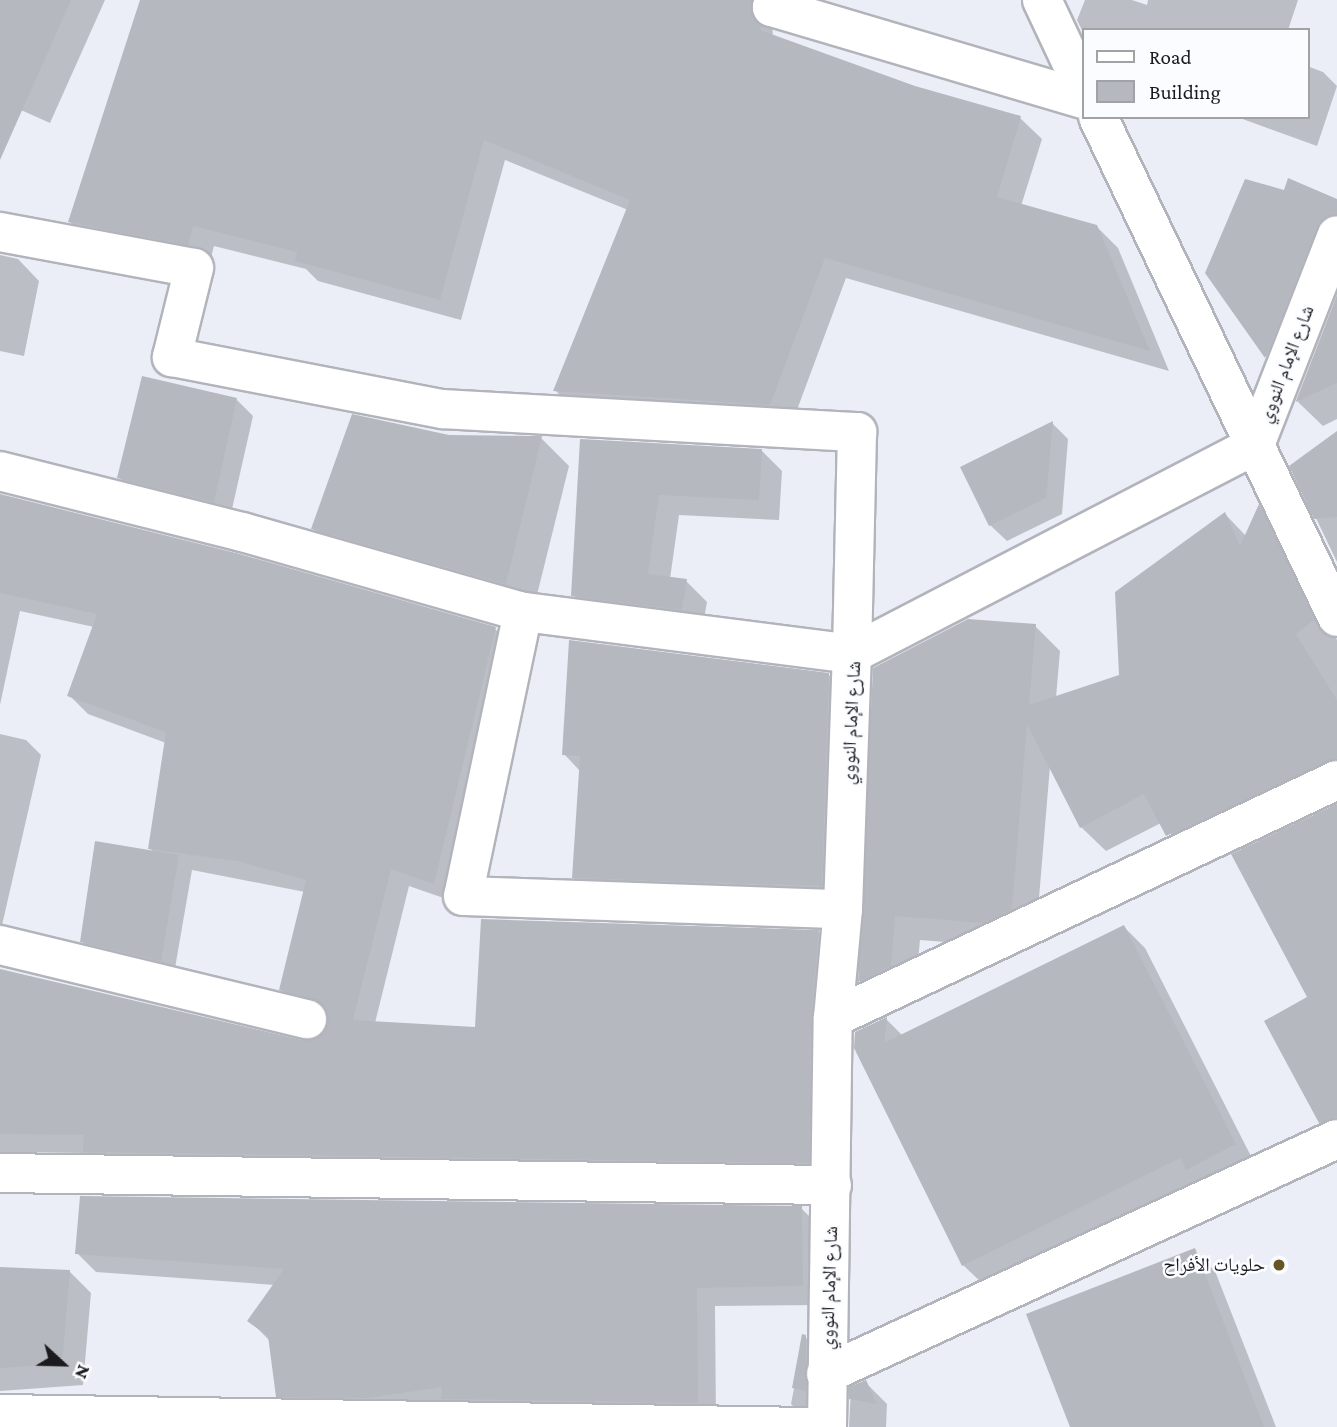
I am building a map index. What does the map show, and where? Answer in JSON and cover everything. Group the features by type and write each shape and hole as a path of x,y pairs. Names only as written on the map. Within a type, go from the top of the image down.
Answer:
{"street":[{"path":"775,0 772,7 1082,99"},
{"path":"1042,0 1082,85"},
{"path":"1099,119 1337,617"},
{"path":"0,232 194,268 172,358 443,409 857,432 852,654 523,612 242,532 0,471"},
{"name":"شارع الإمام النووي","path":"827,1427 833,1018 843,909 852,654 1255,445 1337,234"},
{"path":"523,612 463,896 843,909"},
{"path":"833,1018 1337,780"},
{"path":"0,945 307,1019"},
{"path":"826,1374 1337,1139"},
{"path":"0,1173 832,1185"},
{"path":"0,1415 812,1427"}],"building":[{"path":"0,0 71,0 0,160"},
{"path":"140,0 752,0 751,11 762,26 760,30 915,86 1021,116 997,197 1097,225 1150,351 825,258 770,405 553,391 630,200 484,140 440,300 295,261 297,252 193,226 188,245 68,222"},
{"path":"1288,178 1337,199 1337,214 1324,218 1317,227 1265,358 1205,273 1245,179 1284,190"},
{"path":"1337,295 1337,383 1296,402 1296,401"},
{"path":"142,376 237,398 214,502 117,478"},
{"path":"352,414 449,435 542,436 506,584 311,529"},
{"path":"1053,421 1046,498 989,526 960,467"},
{"path":"1337,431 1337,517 1314,519 1289,466"},
{"path":"580,439 762,449 759,500 659,495 648,574 687,579 682,610 571,596"},
{"path":"0,494 236,553 496,627 434,884 391,869 353,1020 475,1027 481,919 819,930 811,1018 809,1163 83,1152 84,1135 0,1134 0,969 302,1040 322,1034 328,1023 322,1003 279,990 306,880 237,861 148,849 166,732 67,696 97,614 0,593"},
{"path":"1259,504 1314,620 1296,634 1337,700 1337,758 1166,836 1144,794 1080,828 1027,724 1012,909 983,923 895,916 891,966 858,982 873,668 968,619 1036,624 1029,705 1119,675 1115,592 1225,512 1240,546"},
{"path":"569,640 829,673 822,886 572,878 580,756 562,755"},
{"path":"1337,804 1337,1117 1319,1123 1264,1021 1307,997 1231,854"},
{"path":"95,841 179,855 161,961 80,942"},
{"path":"1124,925 1236,1144 1186,1170 1180,1158 962,1266 854,1048 855,1032 887,1017 884,1043"},
{"path":"80,1196 802,1206 803,1286 697,1288 698,1403 441,1399 442,1387 368,1398 276,1397 268,1336 247,1321 284,1269 75,1254"},
{"path":"1195,1248 1264,1427 1070,1427 1026,1314"},
{"path":"0,1267 70,1270 62,1364 0,1368"},
{"path":"802,1334 806,1335 806,1391 792,1388"},
{"path":"866,1380 877,1404 849,1399 849,1387"}],"place":[{"name":"حلويات الأفراح","path":"1279,1265"}]}
